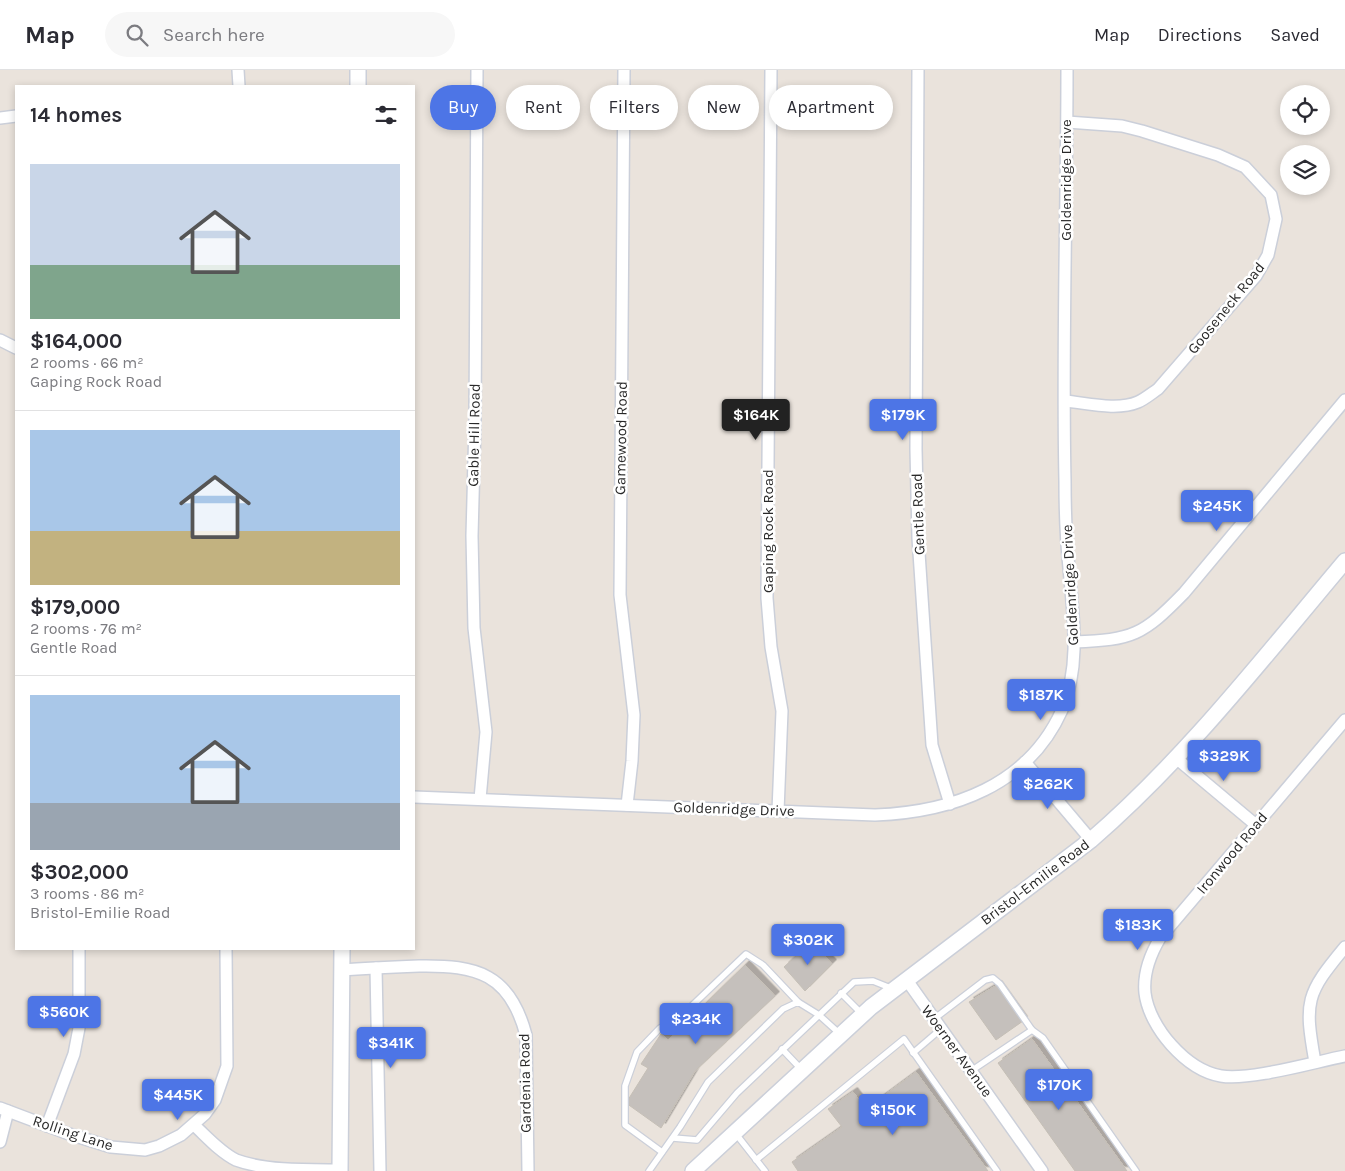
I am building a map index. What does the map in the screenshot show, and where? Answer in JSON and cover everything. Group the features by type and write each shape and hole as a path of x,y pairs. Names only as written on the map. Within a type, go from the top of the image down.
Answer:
{"street":[{"path":"238,70 239,85"},
{"path":"358,70 358,85"},
{"name":"Gable Hill Road","path":"477,70 475,423 472,536 475,636 485,724 480,800"},
{"name":"Gamewood Road","path":"624,70 620,595 634,715 627,805"},
{"name":"Gaping Rock Road","path":"771,70 767,598 771,647 782,711 778,811"},
{"name":"Gentle Road","path":"918,70 916,449 918,538 932,745 950,804"},
{"name":"Goldenridge Drive","path":"415,797 875,815 909,814 950,804 978,794 1000,782 1025,762 1048,736 1062,711 1071,682 1074,642 1065,482 1064,401 1067,70"},
{"path":"0,118 15,116"},
{"name":"Gooseneck Road","path":"1064,401 1104,405 1125,404 1138,402 1158,389 1256,276 1268,255 1276,219 1271,195 1258,179 1238,162 1122,126 1067,122"},
{"path":"0,340 15,348"},
{"path":"1074,642 1110,641 1127,638 1158,620 1184,593 1345,400"},
{"name":"Bristol-Emilie Road","path":"693,1171 862,1014 1091,840 1144,792 1176,758 1345,561"},
{"name":"Ironwood Road","path":"1345,720 1160,938 1152,950 1146,971 1145,992 1153,1018 1176,1051 1205,1071 1232,1076 1345,1056"},
{"path":"1176,758 1256,825"},
{"path":"1025,762 1091,840"},
{"path":"1315,1062 1309,1028 1309,1010 1312,993 1322,975 1345,947"},
{"path":"47,1126 74,1054 79,1028 79,950"},
{"name":"Rolling Lane","path":"4,1110 110,1147 135,1150 159,1146 177,1137 194,1125 215,1100 227,1066 226,950"},
{"path":"194,1125 243,1167 340,1171 342,950"},
{"name":"Gardenia Road","path":"342,970 438,966 469,969 482,973 505,989 521,1018 526,1035 528,1171"},
{"path":"376,968 380,1171"},
{"name":"Woerner Avenue","path":"900,984 934,1019 1039,1170"},
{"path":"0,1142 4,1110"}],"lane":[{"path":"662,1152 625,1125 625,1086 637,1052 660,1028 677,1020 746,954 763,965 798,1002 820,1015 840,1034"},
{"path":"934,1019 986,980 993,978 1000,984 1032,1030 1043,1038 1136,1171"},
{"path":"673,1138 697,1140 737,1093 854,982 873,981 900,984"},
{"path":"841,993 862,1014"},
{"path":"648,1171 673,1138 708,1082 783,1010 798,1002"},
{"path":"913,1052 941,1029"},
{"path":"971,1071 1032,1030"},
{"path":"756,1160 904,1040 996,1171"},
{"path":"782,1049 801,1069"},
{"path":"735,1132 765,1171"}],"building":[{"path":"811,942 832,964 805,991 784,967"},
{"path":"745,965 775,996 695,1071 661,1128 626,1103 648,1068 641,1064 661,1034 668,1040"},
{"path":"997,985 1023,1021 996,1040 969,1002"},
{"path":"1032,1039 1127,1171 1075,1171 998,1063"},
{"path":"916,1072 988,1171 798,1171 792,1162 842,1127 828,1109 853,1092 866,1109"}]}
